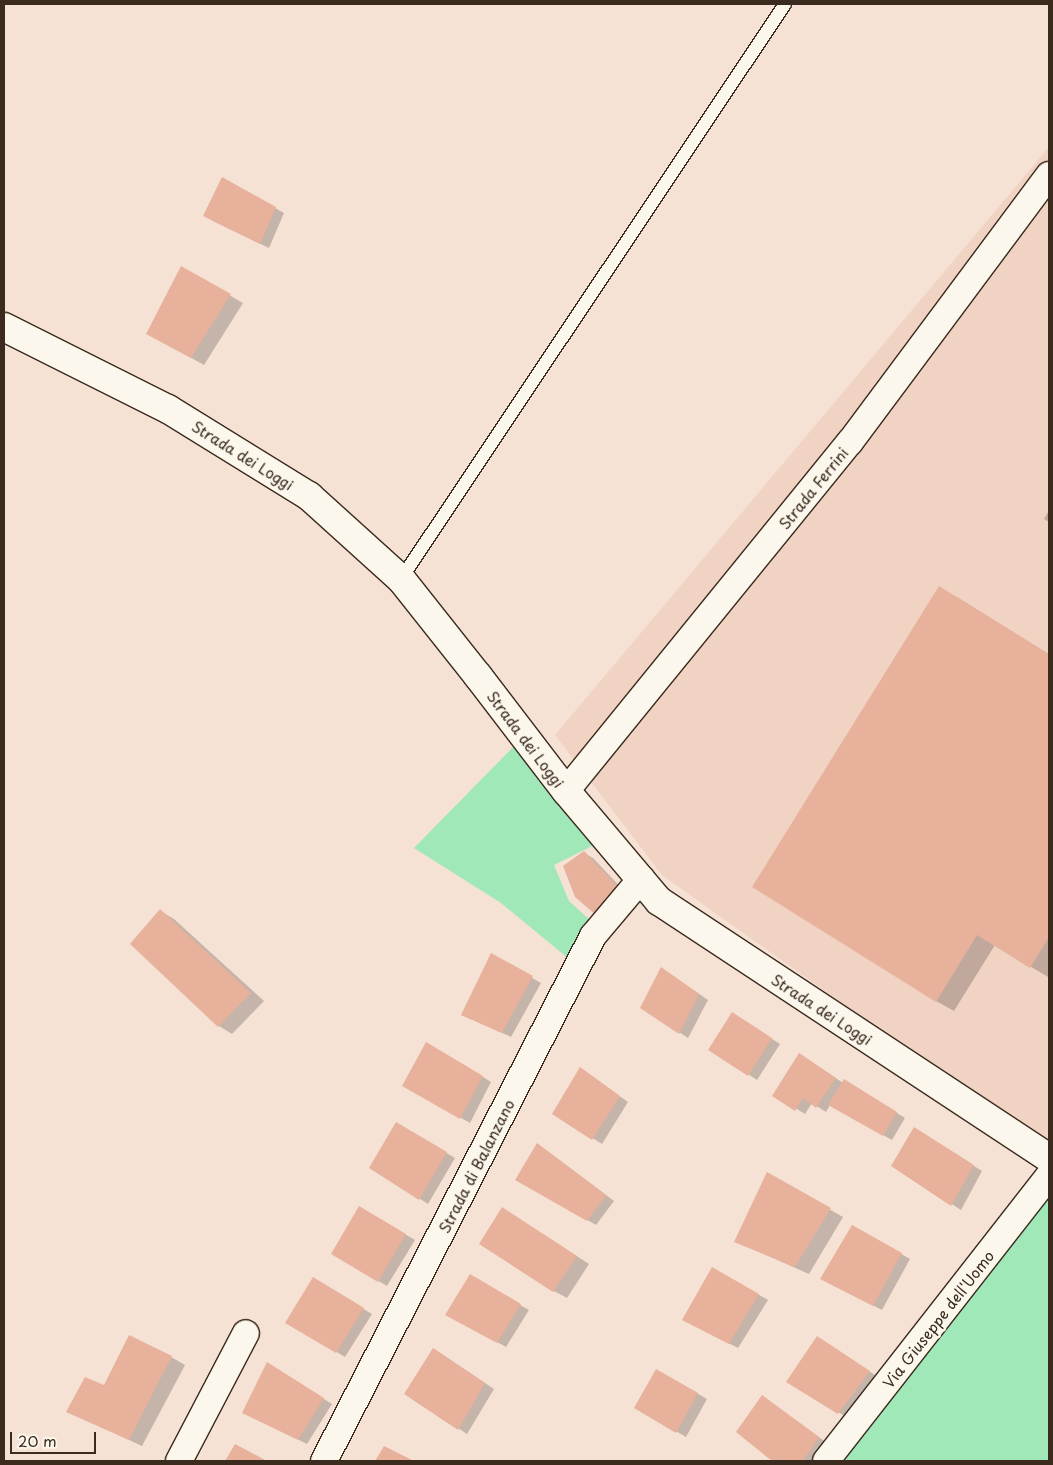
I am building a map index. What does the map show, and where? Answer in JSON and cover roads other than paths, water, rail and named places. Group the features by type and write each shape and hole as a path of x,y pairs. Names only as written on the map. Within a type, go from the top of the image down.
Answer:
{"street":[{"name":"Strada Ferrini","path":"566,792 850,442 1049,174"},
{"name":"Strada dei Loggi","path":"4,326 168,409 309,496 401,580 478,676 566,792 659,901 1049,1158"},
{"name":"Strada di Balanzano","path":"324,1461 594,936 641,879"},
{"name":"Via Giuseppe dell'Uomo","path":"826,1461 1049,1176"},
{"path":"179,1461 246,1333"}],"lane":[{"path":"401,580 785,4"}]}
